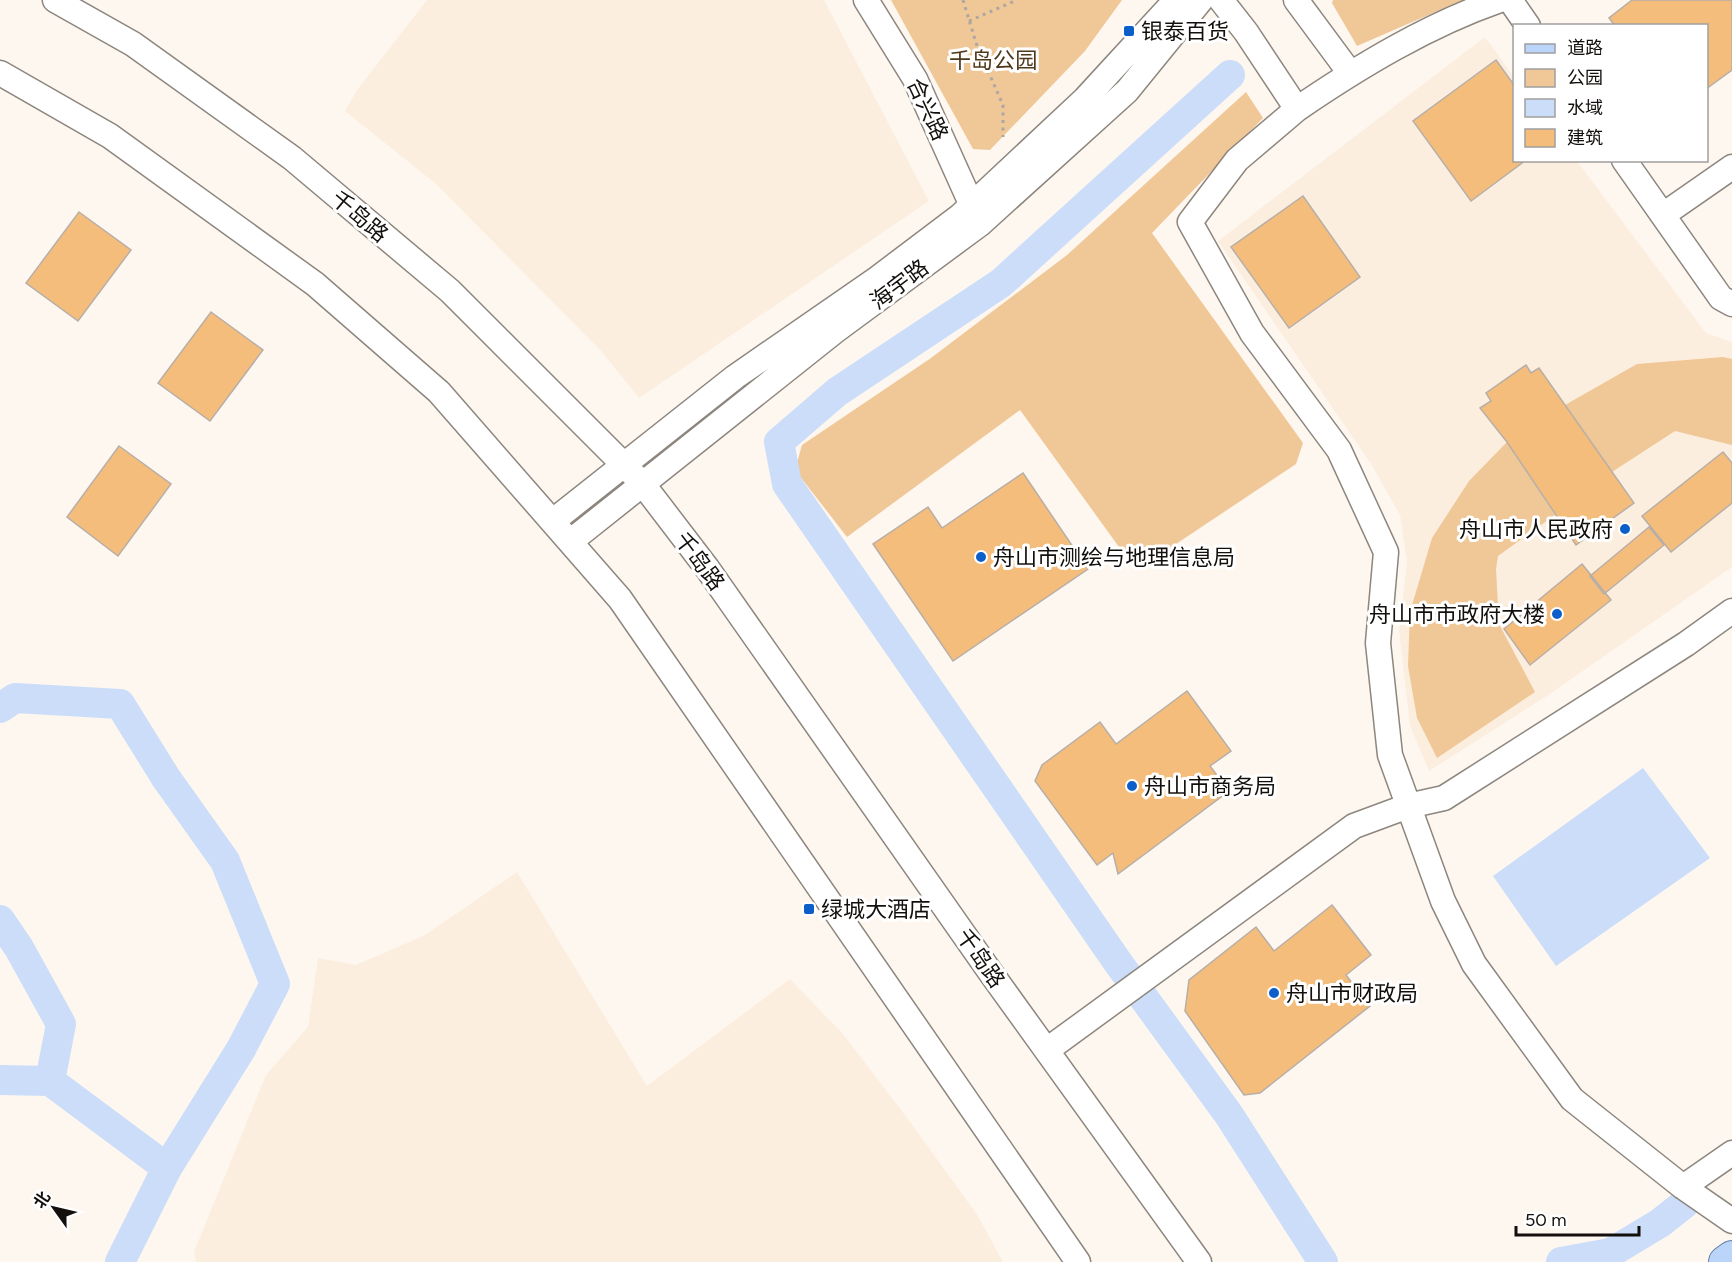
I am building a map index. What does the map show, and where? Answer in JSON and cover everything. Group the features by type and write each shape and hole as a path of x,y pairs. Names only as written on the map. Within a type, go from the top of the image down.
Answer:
{"main road":[{"path":"1725,1262 1732,1257"}],"street":[{"name":"千岛路","path":"55,0 133,44 292,158 450,291 642,483 707,568 1199,1262"},
{"name":"合兴路","path":"866,0 915,79 976,214"},
{"name":"海宇路","path":"553,521 735,376 976,214 1176,0"},
{"name":"海宇路","path":"571,542 835,331 1127,91 1202,0"},
{"path":"1221,0 1246,32 1298,109"},
{"path":"1296,0 1350,73"},
{"path":"1500,0 1471,10 1350,73 1298,109 1236,160 1190,222 1252,333 1339,450 1386,552 1378,643 1390,754 1443,901 1481,974 1572,1099 1683,1187 1732,1221"},
{"path":"1510,0 1527,24"},
{"path":"0,73 110,136 315,284 440,392 620,598 1078,1262"},
{"path":"1625,162 1721,298 1732,304"},
{"path":"1663,215 1730,171"},
{"path":"1047,1050 1354,826 1408,806 1444,798 1686,644 1732,610"},
{"path":"1683,1187 1732,1153"}],"path":[{"path":"963,0 969,21 1003,105 1004,137"},
{"path":"969,21 1017,0"}],"shaded area":[{"path":"427,0 824,0 929,201 639,398 601,351 436,184 345,111 357,90"},
{"name":"舟山市人民政府","path":"1485,37 1513,76 1513,162 1578,162 1706,333 1732,342 1732,567 1550,694 1429,771 1410,726 1399,631 1407,562 1400,515 1371,464 1218,241"},
{"path":"517,872 647,1086 790,979 843,1034 911,1123 978,1216 1003,1262 196,1262 194,1252 266,1075 308,1027 318,958 356,965 425,935"}],"green space":[{"name":"千岛公园","path":"891,0 1122,0 1085,51 990,150 973,149"},
{"path":"1333,0 1463,0 1357,46 1332,3"},
{"path":"1246,92 1263,118 1152,233 1303,443 1296,464 1140,568 1132,565 1020,410 847,537 795,470 802,445 931,358 1067,255"},
{"path":"1723,357 1732,359 1732,445 1675,431 1612,472 1565,405 1637,364"},
{"path":"1507,442 1555,515 1498,556 1496,569 1499,624 1535,692 1437,758 1417,718 1408,666 1410,612 1432,538 1469,481"}],"water":[{"path":"1643,768 1710,858 1556,966 1493,876"}],"building":[{"path":"1632,0 1732,0 1732,70 1708,88 1708,24 1614,24 1609,18"},
{"path":"1496,60 1513,84 1513,162 1523,162 1471,201 1413,121"},
{"path":"1303,196 1360,277 1289,328 1231,247"},
{"path":"79,212 131,250 78,321 26,283"},
{"path":"211,312 263,350 210,421 158,383"},
{"path":"1526,365 1531,373 1539,368 1634,503 1576,545 1507,442 1480,408 1491,401 1486,393"},
{"path":"119,446 171,484 118,556 67,517"},
{"path":"1723,452 1732,463 1732,503 1671,552 1642,516"},
{"name":"舟山市测绘与地理信息局","path":"1023,473 1088,569 953,661 873,544 928,507 942,528"},
{"path":"1649,527 1664,545 1604,594 1590,576"},
{"name":"舟山市市政府大楼","path":"1582,564 1611,600 1530,665 1504,629"},
{"name":"舟山市市政府大楼","path":"1582,564 1611,600 1530,665 1504,629"},
{"name":"舟山市商务局","path":"1187,691 1231,751 1210,766 1229,791 1118,874 1113,853 1097,865 1035,781 1042,765 1100,722 1116,744"},
{"name":"舟山市财政局","path":"1332,905 1371,955 1346,975 1370,1006 1260,1093 1244,1095 1185,1011 1189,980 1256,927 1274,951"}],"waterway":[{"path":"1230,75 1001,283 837,392 779,442 787,484 1119,964 1229,1115 1323,1262"},
{"path":"0,708 15,698 120,704 166,778 225,861 275,984 241,1049 167,1168 120,1262"},
{"path":"0,920 19,948 61,1024 50,1081 167,1168"},
{"path":"0,1080 50,1081"},
{"path":"1561,1262 1610,1253 1660,1223 1684,1204"}],"place":[{"name":"银泰百货","path":"1129,31"},
{"name":"舟山市人民政府","path":"1625,529"},
{"name":"舟山市测绘与地理信息局","path":"981,557"},
{"name":"舟山市市政府大楼","path":"1557,614"},
{"name":"舟山市商务局","path":"1132,786"},
{"name":"绿城大酒店","path":"809,909"},
{"name":"舟山市财政局","path":"1274,993"}]}
